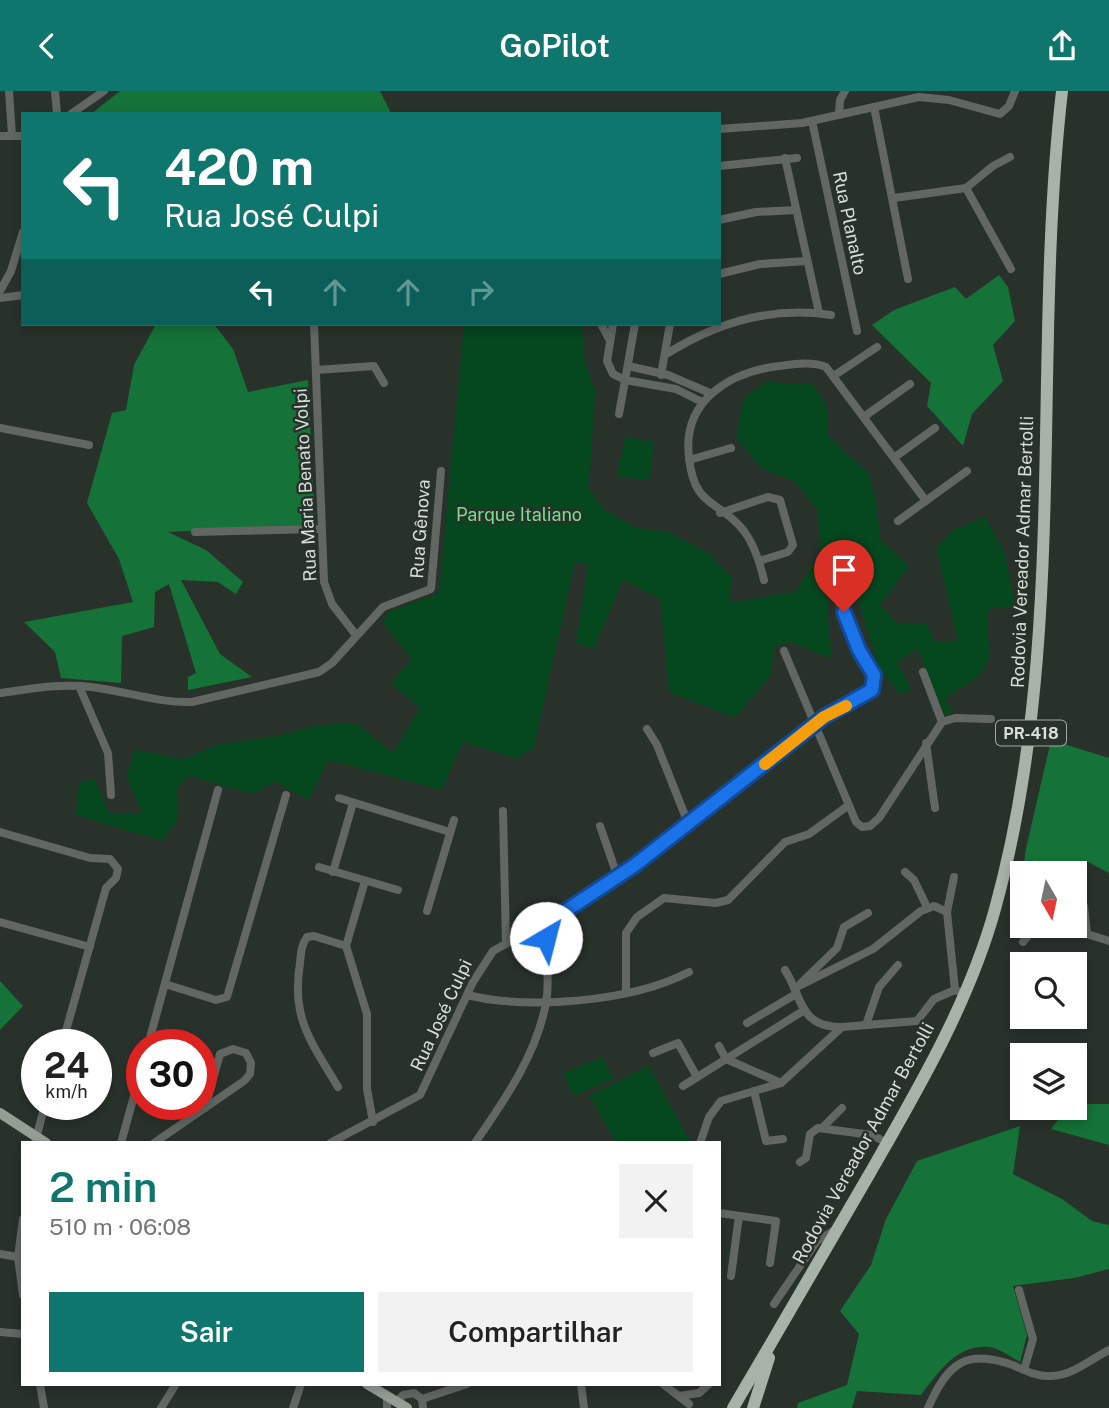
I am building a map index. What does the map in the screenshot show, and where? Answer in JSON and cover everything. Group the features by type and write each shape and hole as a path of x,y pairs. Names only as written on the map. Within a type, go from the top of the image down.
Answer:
{"highway":[{"name":"Rodovia Vereador Admar Bertolli","path":"733,1408 919,1087 994,911 1017,814 1031,729 1039,616 1050,244 1062,91"},
{"path":"753,1408 784,1320"},
{"path":"725,1408 754,1371"}],"main road":[{"path":"0,1113 35,1139"},
{"path":"370,1386 390,1402 407,1408"}],"street":[{"path":"9,91 12,135"},
{"path":"54,91 57,112"},
{"path":"74,112 104,91"},
{"path":"839,115 838,107 845,91"},
{"path":"721,129 812,121 929,97 995,113 1006,110 1015,91"},
{"path":"874,107 908,279"},
{"name":"Rua Planalto","path":"812,121 857,331"},
{"path":"0,136 21,136"},
{"path":"894,198 966,188 993,166 1010,157"},
{"path":"785,158 819,313"},
{"path":"721,166 797,158"},
{"path":"966,188 1011,269"},
{"path":"721,219 756,212 796,209"},
{"path":"0,291 11,271 21,238"},
{"path":"721,274 760,264 807,261"},
{"path":"0,298 21,295"},
{"path":"664,355 703,333 734,322 783,313 831,315"},
{"name":"Rua Maria Benato Volpi","path":"314,326 321,529 326,591 332,604 356,635"},
{"path":"602,326 610,341"},
{"path":"613,326 607,366 613,374 625,380 682,391 702,402"},
{"path":"619,414 635,326"},
{"path":"659,385 670,326"},
{"path":"835,375 877,347"},
{"path":"764,580 759,561 744,531 720,513 697,489 689,460 690,434 702,402 710,393 734,378 773,367 821,365 835,375 926,501"},
{"path":"316,370 373,366 384,383"},
{"path":"628,366 661,373 710,393"},
{"path":"865,416 910,384"},
{"path":"0,428 89,445"},
{"path":"895,457 935,428"},
{"path":"689,460 731,448"},
{"name":"Rua Gênova","path":"356,635 388,604 431,589 441,471"},
{"path":"898,521 967,471"},
{"path":"720,513 768,497 780,501 793,540 792,549 759,561"},
{"path":"195,532 321,529"},
{"name":"Rua José Culpi","path":"334,1141 420,1095 484,961 506,944 555,918 618,878 818,725 827,715 866,695 875,685 874,675 859,650 837,597"},
{"path":"0,693 43,686 79,685 171,701 202,700 318,672 332,663 356,635"},
{"path":"784,650 859,825 865,827 875,823 942,722 955,718 991,719"},
{"path":"923,672 942,722"},
{"path":"79,685 108,753 111,795"},
{"path":"647,729 657,745 688,823"},
{"path":"926,743 935,808"},
{"path":"152,1029 218,790"},
{"path":"164,984 223,1000 229,994 286,795"},
{"path":"339,798 450,832"},
{"path":"334,871 353,803"},
{"path":"626,992 626,933 649,906 671,897 708,902 728,900 785,842 808,834 849,805"},
{"path":"503,811 506,944"},
{"path":"427,911 454,820"},
{"path":"600,826 618,878"},
{"path":"0,832 90,859 110,859 117,865 118,874 106,888 67,1029"},
{"path":"319,867 398,890"},
{"path":"905,872 914,880 927,907"},
{"path":"785,970 797,991 803,1011 826,1025 842,1027 917,1021 934,999 959,992 947,912 954,877"},
{"path":"365,881 346,946 367,1014 368,1086 374,1121"},
{"path":"747,1023 797,991 873,949 927,907 941,907 947,912"},
{"path":"797,991 837,948 844,927 868,913"},
{"path":"476,1141 528,1059 547,1001 545,946 555,918"},
{"path":"0,922 90,947"},
{"path":"1087,934 1109,941"},
{"path":"338,1087 301,1023 298,976 302,946 307,937 314,936 346,946"},
{"path":"1023,942 1026,938"},
{"path":"866,1025 879,987 898,965"},
{"path":"467,995 506,1003 547,1001 626,992 672,981 689,972"},
{"path":"683,1086 803,1011"},
{"path":"701,1141 709,1117 721,1101 781,1083 842,1027"},
{"path":"653,1053 678,1043 696,1077"},
{"path":"719,1046 726,1059 781,1083"},
{"path":"238,1049 246,1053 251,1063 250,1074 205,1108 218,1059 224,1051 238,1049"},
{"path":"754,1091 766,1141 783,1139"},
{"path":"821,1128 842,1108"},
{"path":"35,1139 40,1120"},
{"path":"122,1141 127,1120"},
{"path":"157,1141 188,1120"},
{"path":"800,1163 806,1158 809,1137 813,1130 821,1128 872,1135 887,1143"},
{"path":"721,1213 776,1221 770,1263"},
{"path":"731,1276 739,1216"},
{"path":"775,1304 817,1241 838,1229"},
{"path":"21,1234 18,1257 21,1280"},
{"path":"0,1254 18,1257"},
{"path":"1019,1290 1032,1339 1024,1370"},
{"path":"0,1332 21,1334"},
{"path":"928,1408 952,1371 965,1360 985,1356 1044,1376 1060,1375 1109,1350"},
{"path":"40,1386 44,1408"},
{"path":"161,1408 175,1386"},
{"path":"293,1408 300,1386"},
{"path":"390,1402 416,1389 423,1403 462,1386"},
{"path":"581,1386 584,1408"},
{"path":"666,1386 689,1404"},
{"path":"679,1396 699,1393 707,1386"}],"green space":[{"path":"120,91 380,91 390,112 94,112"},
{"path":"999,275 1008,287 1015,321 993,345 1003,381 972,414 963,446 927,406 931,383 872,325 894,310 955,287 966,299"},
{"path":"155,326 216,326 233,349 248,392 308,380 315,525 168,532 206,550 243,582 236,594 218,582 181,580 220,654 252,677 188,690 188,677 196,673 169,584 155,592 154,627 122,636 121,683 61,678 55,652 24,622 133,602 119,559 87,503 112,413 126,410 134,365"},
{"name":"Parque Italiano","path":"464,326 582,326 584,357 595,392 589,490 606,511 636,528 668,532 709,553 732,577 729,603 795,592 820,554 818,511 795,482 761,468 736,437 744,398 766,382 813,384 828,410 827,435 869,474 877,504 880,539 909,566 880,605 897,624 927,624 935,642 958,641 936,548 955,529 985,517 1004,552 1016,607 990,608 987,621 987,664 971,681 945,698 952,711 946,717 917,649 897,662 911,689 900,695 878,665 857,598 872,561 845,562 827,607 832,659 791,642 774,647 770,677 735,718 669,692 660,599 623,580 594,649 576,643 588,564 575,562 534,747 517,759 463,742 442,790 328,760 309,800 275,782 252,794 190,776 178,787 178,820 162,841 76,815 79,783 94,778 109,813 142,813 126,776 135,749 182,759 220,744 278,736 317,725 356,723 393,753 420,708 391,683 412,659 383,623 388,612 439,593"},
{"path":"625,437 654,442 650,480 617,477"},
{"path":"1051,740 1109,758 1109,873 1087,861 1025,861"},
{"path":"0,981 23,1006 0,1030"},
{"path":"603,1057 613,1079 574,1096 563,1073"},
{"path":"649,1066 690,1141 615,1141 589,1096"},
{"path":"1087,1104 1109,1104 1109,1145 1051,1129 1058,1120 1087,1120"},
{"path":"1020,1126 1013,1174 1062,1199 1092,1221 1109,1225 1109,1269 1074,1278 1013,1286 1027,1335 1020,1362 994,1348 978,1347 967,1350 950,1361 921,1395 857,1391 852,1408 797,1408 798,1403 847,1385 859,1334 840,1311 871,1265 886,1219 917,1161"}],"slow traffic":[{"path":"765,764 818,725 821,719 846,706"}],"route":[{"path":"546,938 555,918 635,865 818,725 821,719 872,690 875,685 874,675 859,650 844,612"}]}
